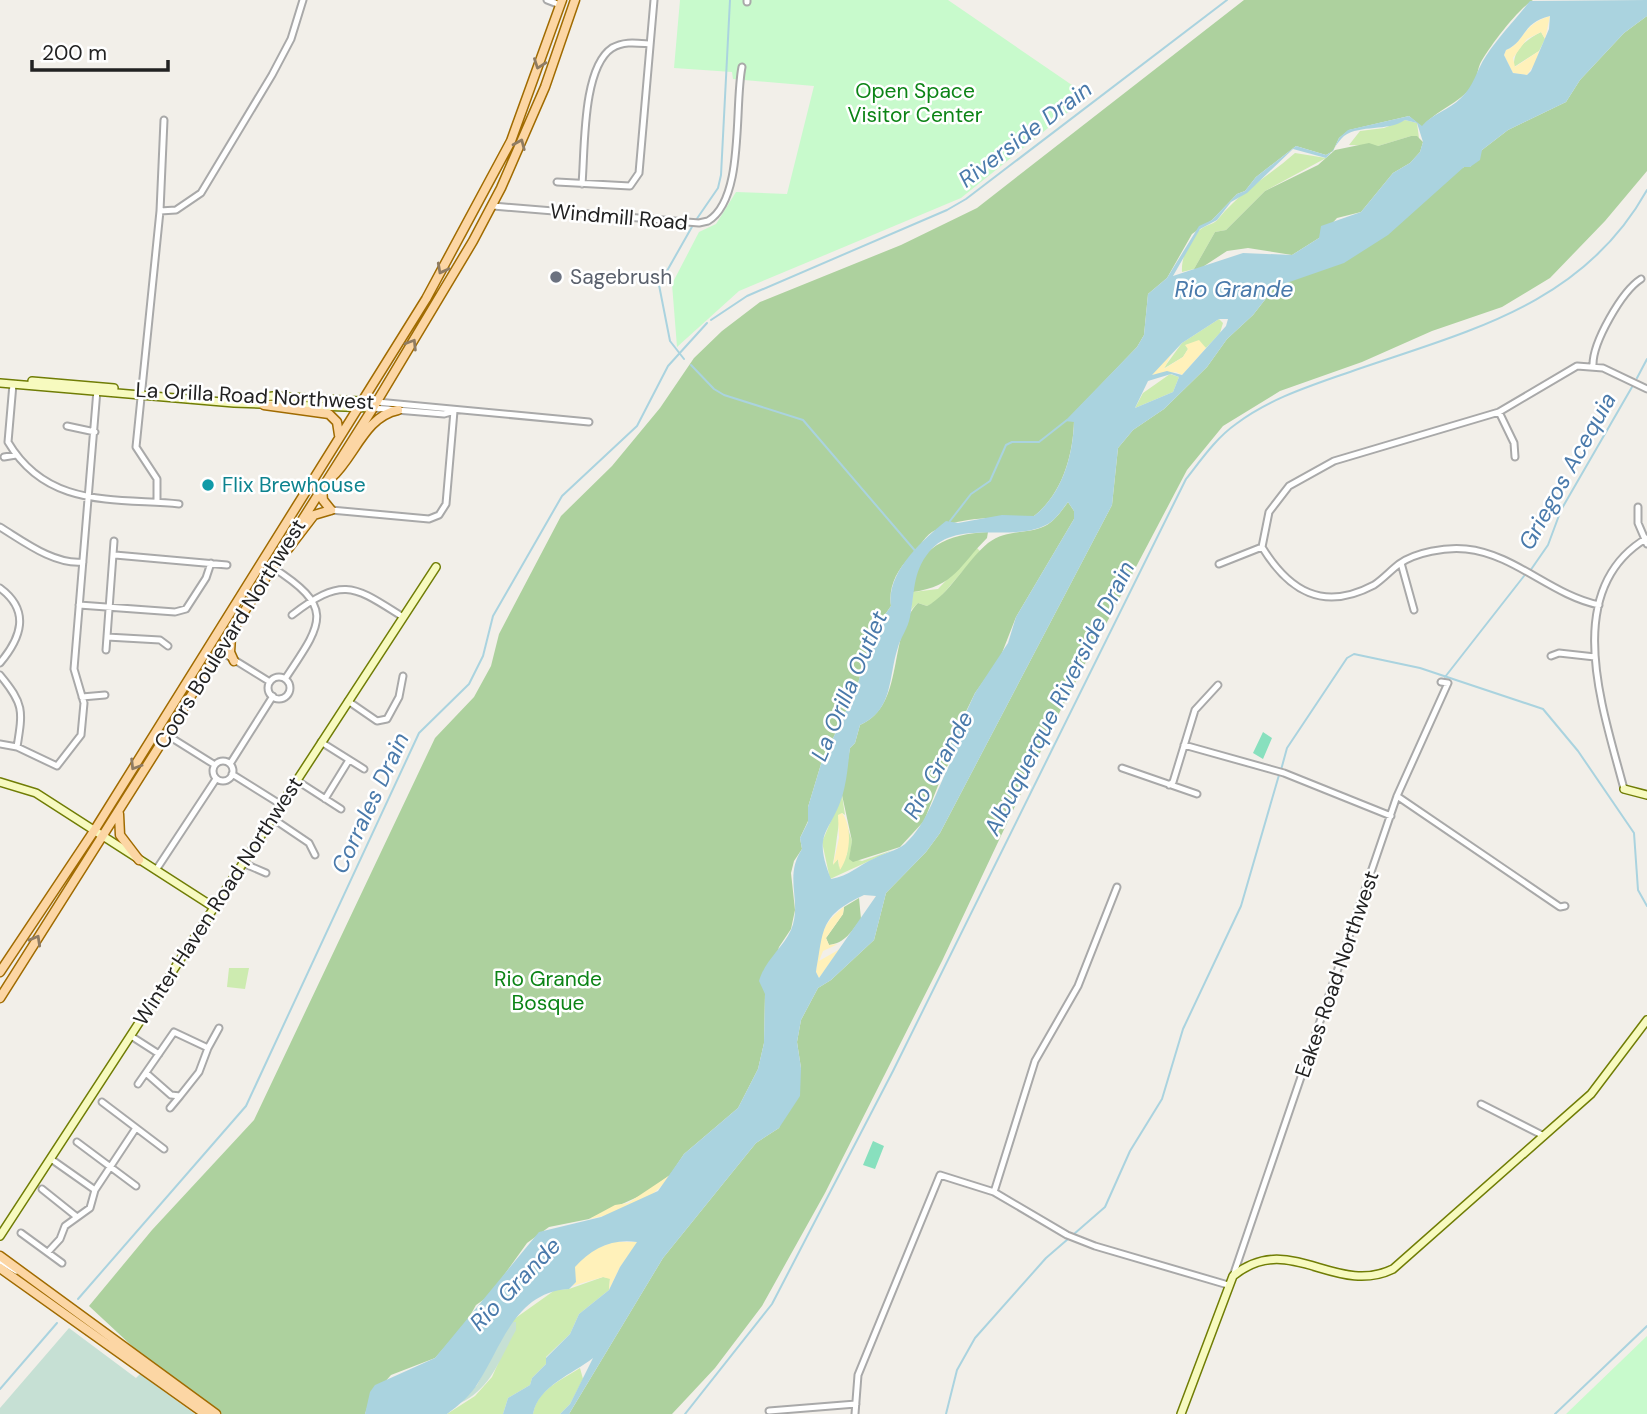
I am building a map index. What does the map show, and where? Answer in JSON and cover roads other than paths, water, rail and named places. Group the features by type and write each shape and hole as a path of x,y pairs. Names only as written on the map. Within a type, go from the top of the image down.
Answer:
{"main road":[{"name":"Coors Boulevard Northwest","path":"0,972 121,806 167,735 375,405 493,206 545,87 575,0"},
{"name":"Coors Boulevard Northwest","path":"0,998 265,555 426,299 511,141 561,3"},
{"path":"264,405 329,414 337,422 339,435"},
{"path":"274,564 297,540 314,515 331,510 323,500 323,487 341,470 375,419 382,414 398,410"},
{"path":"220,651 220,635 261,568 265,555"},
{"path":"232,631 230,652 234,661"},
{"path":"121,806 117,822 120,835 139,860"},
{"path":"0,1259 25,1275 205,1414"},
{"path":"0,1268 216,1414"}],"street":[{"path":"160,211 176,210 201,193 279,63 291,39 303,0"},
{"path":"547,0 561,3"},
{"path":"557,182 630,186 639,173 654,0"},
{"path":"582,184 592,80 601,60 612,48 626,42 650,44"},
{"name":"Windmill Road","path":"493,206 699,223 713,218 730,189 738,86 742,67"},
{"path":"157,502 157,479 136,447 160,211 164,120"},
{"path":"1592,366 1598,341 1630,287 1641,279"},
{"path":"1599,605 1563,594 1488,552 1464,549 1440,550 1401,563 1376,583 1356,592 1335,597 1313,594 1288,582 1262,547 1269,512 1289,486 1334,461 1499,412 1569,369 1592,366 1603,368 1647,389"},
{"name":"La Orilla Road Northwest","path":"0,383 264,405 359,403"},
{"path":"13,384 8,442 32,473 69,494 179,504"},
{"path":"0,744 17,747 57,766 81,736 82,697 74,669 97,389"},
{"name":"La Orilla Road Northwest","path":"141,393 249,400 273,396 589,422"},
{"name":"La Orilla Road Northwest","path":"375,405 444,414 454,411"},
{"path":"331,510 429,519 439,516 446,504 454,411"},
{"path":"1499,412 1514,443 1515,457"},
{"path":"67,426 95,432"},
{"path":"4,457 16,454"},
{"path":"1638,507 1638,523 1646,541 1616,565 1599,605 1595,657 1601,699 1624,789 1647,795"},
{"path":"0,527 71,564 83,562"},
{"path":"106,650 114,541"},
{"path":"1219,564 1262,547"},
{"path":"115,555 227,565"},
{"path":"79,605 175,612 186,609 206,578 211,563"},
{"path":"1401,563 1414,610"},
{"path":"274,564 302,586 314,601 317,616 314,635 285,679"},
{"name":"Winter Haven Road Northwest","path":"0,1236 436,567"},
{"path":"0,588 13,601 21,621 15,644 0,663"},
{"path":"292,615 314,601 342,589 355,589 403,617"},
{"path":"107,636 160,640 168,646"},
{"path":"220,651 270,682"},
{"path":"1551,656 1559,653 1595,657"},
{"path":"0,675 18,697 22,712 17,747"},
{"path":"348,701 377,721 387,719 399,697 403,676"},
{"path":"279,677 285,679 290,688 287,695 281,698 273,696 269,689 270,682 279,677"},
{"name":"Eakes Road Northwest","path":"1233,1276 1397,796 1448,683 1441,682"},
{"path":"1169,785 1173,782 1195,710 1218,685"},
{"path":"82,697 106,695"},
{"path":"273,696 230,764 232,774 280,804"},
{"path":"167,735 215,765"},
{"path":"321,742 365,769"},
{"path":"1184,744 1284,773 1391,816"},
{"path":"325,799 349,760"},
{"path":"230,764 222,761 215,765 212,772 216,779 226,781 232,774"},
{"path":"1122,768 1197,794"},
{"path":"156,870 216,779"},
{"path":"296,780 341,809"},
{"path":"0,782 36,793 215,908"},
{"path":"1397,796 1560,907 1565,906"},
{"path":"272,818 309,844 315,855"},
{"path":"243,863 266,873"},
{"path":"993,1192 1035,1061 1078,985 1117,887"},
{"path":"1181,1414 1233,1276 1257,1260 1280,1257 1357,1277 1383,1274 1401,1263 1591,1094 1647,1020"},
{"path":"170,1108 199,1072 219,1028"},
{"path":"138,1084 174,1032 208,1048"},
{"path":"131,1036 159,1054"},
{"path":"146,1073 171,1095 180,1096"},
{"path":"102,1102 164,1149"},
{"path":"1480,1104 1544,1136"},
{"path":"48,1252 60,1239 65,1226 90,1208 95,1190 136,1128"},
{"path":"77,1142 136,1186"},
{"path":"51,1159 95,1190"},
{"path":"855,1414 858,1376 870,1342 940,1175 993,1192 1068,1235 1095,1246 1228,1285"},
{"path":"42,1189 77,1217"},
{"path":"22,1233 62,1262"},
{"path":"769,1411 856,1404"}],"water":[{"name":"Rio Grande","path":"1647,0 1647,16 1624,33 1580,80 1566,102 1508,130 1482,150 1480,160 1470,167 1464,167 1388,235 1344,263 1275,287 1253,315 1227,339 1207,367 1164,409 1133,430 1118,448 1112,505 940,833 926,852 886,893 874,940 831,980 818,988 801,1020 797,1042 801,1068 800,1096 779,1128 756,1143 663,1258 569,1414 560,1414 570,1404 593,1358 549,1388 536,1404 533,1414 503,1414 508,1398 530,1385 532,1378 546,1364 546,1358 570,1334 579,1314 609,1290 637,1242 611,1243 595,1250 575,1267 576,1282 569,1289 551,1292 523,1310 512,1323 475,1387 447,1414 365,1414 370,1392 375,1385 435,1358 539,1232 601,1217 658,1191 684,1154 738,1108 758,1069 764,1043 765,994 759,981 765,967 791,930 795,909 794,870 802,849 800,838 808,822 808,807 821,764 857,687 872,633 891,606 894,581 908,558 946,521 958,523 1002,515 1034,516 1044,507 1059,486 1068,461 1074,422 1065,421 1137,347 1144,335 1148,294 1167,278 1199,226 1212,220 1237,194 1245,191 1256,177 1296,146 1326,155 1332,152 1326,158 1293,149 1247,193 1231,202 1217,220 1200,229 1173,276 1243,253 1292,255 1319,238 1321,226 1361,212 1393,173 1410,163 1420,152 1423,142 1417,123 1405,120 1390,126 1351,132 1344,136 1335,148 1339,138 1348,130 1409,116 1422,126 1456,102 1469,88 1491,49 1530,1","holes":["1550,16 1549,29 1531,71 1527,75 1513,73 1504,55 1506,50 1541,19","1219,319 1228,319 1226,326 1182,375 1167,371 1152,375 1182,343","1171,374 1179,377 1173,392 1135,408 1148,381","1068,502 1074,511 1074,519 1016,617 1008,643 975,693 951,745 956,753 921,824 905,844 831,879 823,852 823,842 842,797 850,748 855,743 860,725 879,711 888,692 898,647 909,621 917,575 924,560 940,542 954,536 1032,530 1056,518","864,895 876,896 819,978 816,972 823,934 831,917"]}],"waterway":[{"path":"696,220 718,188 721,175 730,0"},
{"name":"Riverside Drain","path":"711,320 747,296 947,210 966,199 1227,0"},
{"name":"Albuquerque Riverside Drain","path":"685,1414 772,1304 893,1071 1186,479 1203,457 1229,430 1274,401 1472,329 1552,290 1588,263 1620,230 1647,190"},
{"path":"684,359 670,341 659,285 693,225"},
{"name":"Corrales Drain","path":"78,1299 246,1106 419,733 469,684 483,656 493,616 562,496 637,426 668,366 707,323"},
{"name":"Griegos Acequia","path":"1637,378 1647,359"},
{"name":"La Orilla Outlet","path":"691,365 714,389 724,395 803,420 917,553"},
{"name":"Griegos Acequia","path":"1530,571 1548,545 1561,510 1632,387"},
{"path":"950,521 971,494 990,481 1006,445 1012,442 1039,442 1067,420"},
{"name":"Griegos Acequia","path":"1445,677 1524,576"},
{"path":"1281,770 1287,748 1347,658 1354,654 1420,668 1543,709 1578,751 1634,833 1638,890 1647,906"},
{"path":"1074,1234 1105,1207 1130,1151 1162,1099 1183,1029 1241,906 1279,775"},
{"path":"946,1414 957,1370 975,1338 1046,1258 1068,1239"},
{"name":"Corrales Drain","path":"0,1389 57,1323"},
{"path":"1555,1414 1647,1326"}],"place":[{"name":"Sagebrush","path":"556,277"},
{"name":"Flix Brewhouse","path":"208,485"}],"park label":[{"name":"Open Space Visitor Center","path":"915,103"},
{"name":"Rio Grande Bosque","path":"548,991"}]}
